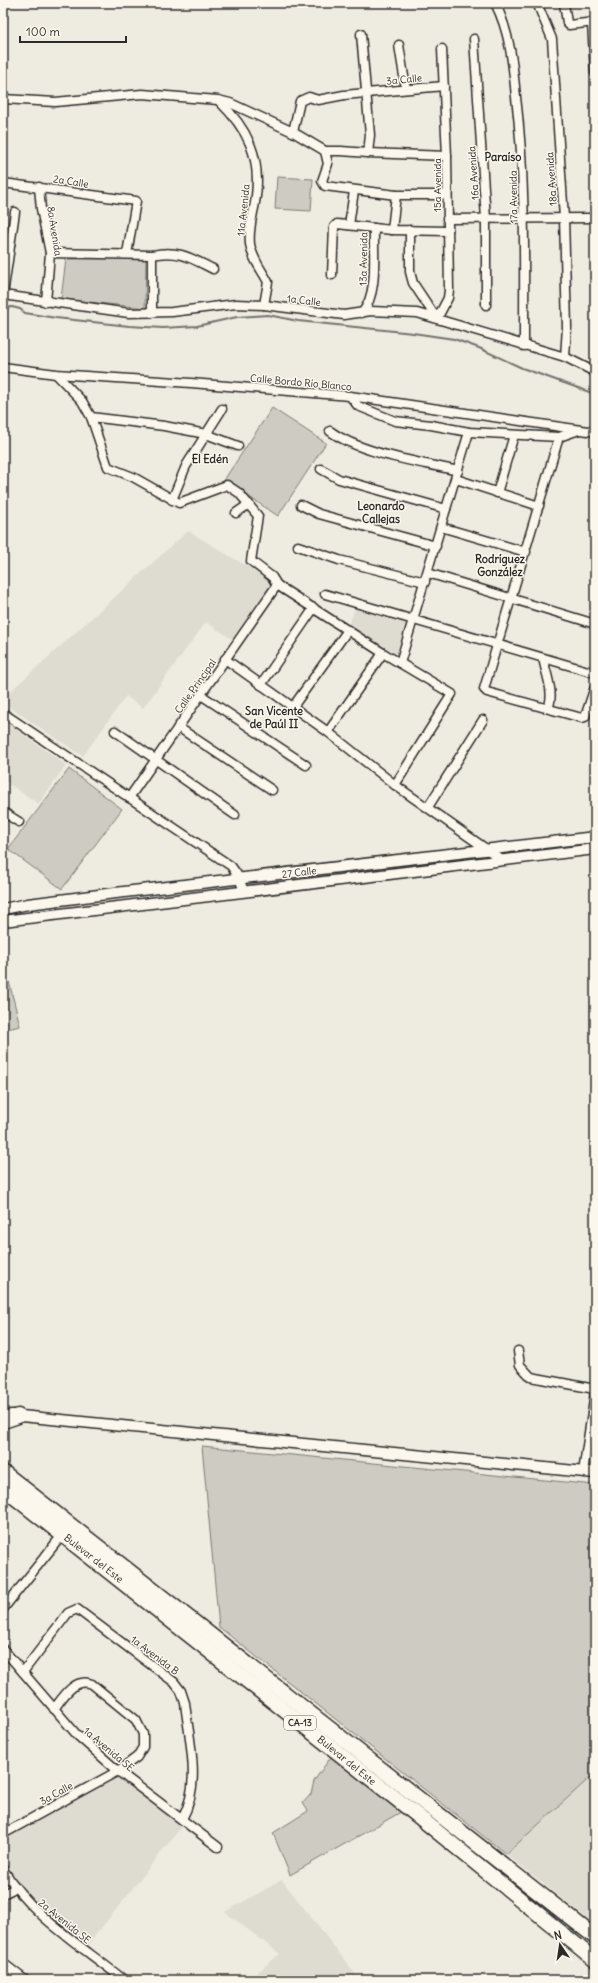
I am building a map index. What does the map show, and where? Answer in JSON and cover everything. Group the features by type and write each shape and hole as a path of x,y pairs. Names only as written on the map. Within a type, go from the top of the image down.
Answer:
{"highway":[{"name":"Bulevar del Este","path":"3,1472 595,1937"},
{"path":"3,1483 50,1518 54,1518 57,1515"},
{"name":"Bulevar del Este","path":"3,1488 63,1534 595,1960"},
{"path":"503,1886 515,1874"}],"street":[{"name":"17a Avenida","path":"496,3 501,14 511,52 523,168 524,346"},
{"name":"18a Avenida","path":"537,3 552,39 564,218 567,327 565,357"},
{"path":"564,3 567,23 569,25 594,22 595,73"},
{"path":"361,34 370,135 368,154"},
{"name":"16a Avenida","path":"474,39 486,219 486,305"},
{"path":"400,45 406,89"},
{"name":"15a Avenida","path":"437,319 448,298 447,156 442,48"},
{"name":"3a Calle","path":"293,132 300,101 309,97 318,100 366,93 444,86"},
{"path":"3,99 55,102 142,94 218,100 230,103 293,132 325,152 342,151 368,154 447,156"},
{"name":"11a Avenida","path":"218,100 240,126 251,144 256,161 256,196 250,229 250,245 256,262 268,282 264,305"},
{"path":"325,152 328,164 322,184 325,186 354,191 396,195 447,195"},
{"name":"2a Calle","path":"3,183 136,201 127,254"},
{"name":"8a Avenida","path":"39,187 41,209 50,254 46,302"},
{"path":"349,225 354,191"},
{"path":"392,230 396,195"},
{"path":"3,295 15,212"},
{"path":"447,219 595,218"},
{"path":"332,275 334,227 337,224 392,230 448,231"},
{"name":"13a Avenida","path":"362,313 368,306 372,293 374,228"},
{"path":"410,230 410,272 413,283 437,319"},
{"path":"50,254 152,255 165,252 174,252 185,255 213,269"},
{"path":"152,255 152,313"},
{"name":"1a Calle","path":"3,295 129,313 152,313 236,304 264,305 344,315 371,311 418,313 524,346 565,357 595,372"},
{"name":"Calle Bordo Río Blanco","path":"3,367 56,374 350,396 595,432"},
{"path":"56,374 82,401 91,417 108,467 133,477 172,500 182,503 224,484 239,493 258,516 251,561 272,577 277,585 383,653 452,694 395,784"},
{"path":"350,396 358,406 395,421 431,424 469,432 559,437 580,429 595,428"},
{"path":"172,500 186,466 222,409"},
{"path":"91,417 164,426 206,434 238,446"},
{"path":"330,431 342,440 358,446 457,475 497,493 539,506"},
{"path":"400,663 415,619 469,432"},
{"path":"497,493 514,435"},
{"path":"559,437 484,689 487,692 584,718 595,686"},
{"path":"321,469 339,480 446,509"},
{"path":"236,513 249,504"},
{"path":"301,505 319,514 436,546"},
{"path":"441,526 526,552"},
{"path":"298,546 339,560 425,582"},
{"path":"428,573 595,624"},
{"name":"Calle Principal","path":"129,798 277,585"},
{"path":"325,594 415,619 496,645 595,673"},
{"path":"261,685 314,608"},
{"path":"292,708 348,630"},
{"path":"328,732 383,653"},
{"path":"543,658 549,686 550,704 548,708"},
{"path":"225,659 292,708 328,732 395,784 502,860"},
{"path":"201,695 306,765"},
{"path":"3,713 231,866 240,879 244,891"},
{"path":"428,807 483,720"},
{"path":"178,727 272,790"},
{"path":"115,731 235,815"},
{"path":"3,812 19,822"},
{"name":"27 Calle","path":"3,909 28,904 107,894 595,837"},
{"name":"27 Calle","path":"3,921 595,849"},
{"path":"518,1351 520,1366 531,1377 595,1389"},
{"path":"583,1472 595,1393"},
{"path":"7,1416 595,1473"},
{"path":"3,1609 63,1534"},
{"name":"1a Avenida B","path":"23,1672 68,1613 77,1609 174,1682 181,1691 185,1703 194,1778 192,1794 182,1819"},
{"name":"1a Avenida SE","path":"3,1649 77,1735 118,1771 218,1847"},
{"name":"3a Calle","path":"3,1834 118,1771 137,1757 143,1747 143,1734 136,1720 88,1682 79,1683 74,1686 54,1709"},
{"name":"2a Avenida SE","path":"3,1868 14,1888 33,1908 124,1980"},
{"path":"3,1894 14,1888"},
{"path":"3,1963 25,1980"}],"shaded area":[{"path":"277,177 313,179 311,211 275,209"},
{"path":"146,258 145,308 61,299 66,259"},
{"path":"272,408 326,443 278,516 224,480"},
{"path":"188,531 273,582 235,641 206,622 143,708 126,696 83,756 3,703 3,698"},
{"path":"357,605 411,620 399,655 348,626"},
{"path":"3,720 66,765 39,804 3,780"},
{"path":"69,769 122,809 62,889 8,849"},
{"path":"3,957 20,1026 3,1030"},
{"path":"202,1446 595,1485 595,1773 506,1854 219,1627"},
{"path":"333,1754 401,1812 290,1875 273,1833 308,1811 303,1803 311,1794 314,1781"},
{"path":"595,1773 595,1925 506,1854"},
{"path":"117,1775 182,1826 87,1946 37,1905 20,1886 3,1859 3,1839"},
{"path":"282,1880 360,1980 248,1980 280,1954 225,1912"}],"waterway":[{"path":"3,308 12,307 20,309 25,313 56,318 129,326 163,328 197,326 237,317 268,315 298,321 413,333 454,339 479,348 522,368 595,394"}],"district":[{"name":"Paraíso","path":"503,157"},
{"name":"El Edén","path":"210,459"},
{"name":"Leonardo Callejas","path":"381,512"},
{"name":"Rodríguez González","path":"500,565"},
{"name":"San Vicente de Paúl II","path":"274,717"}]}
